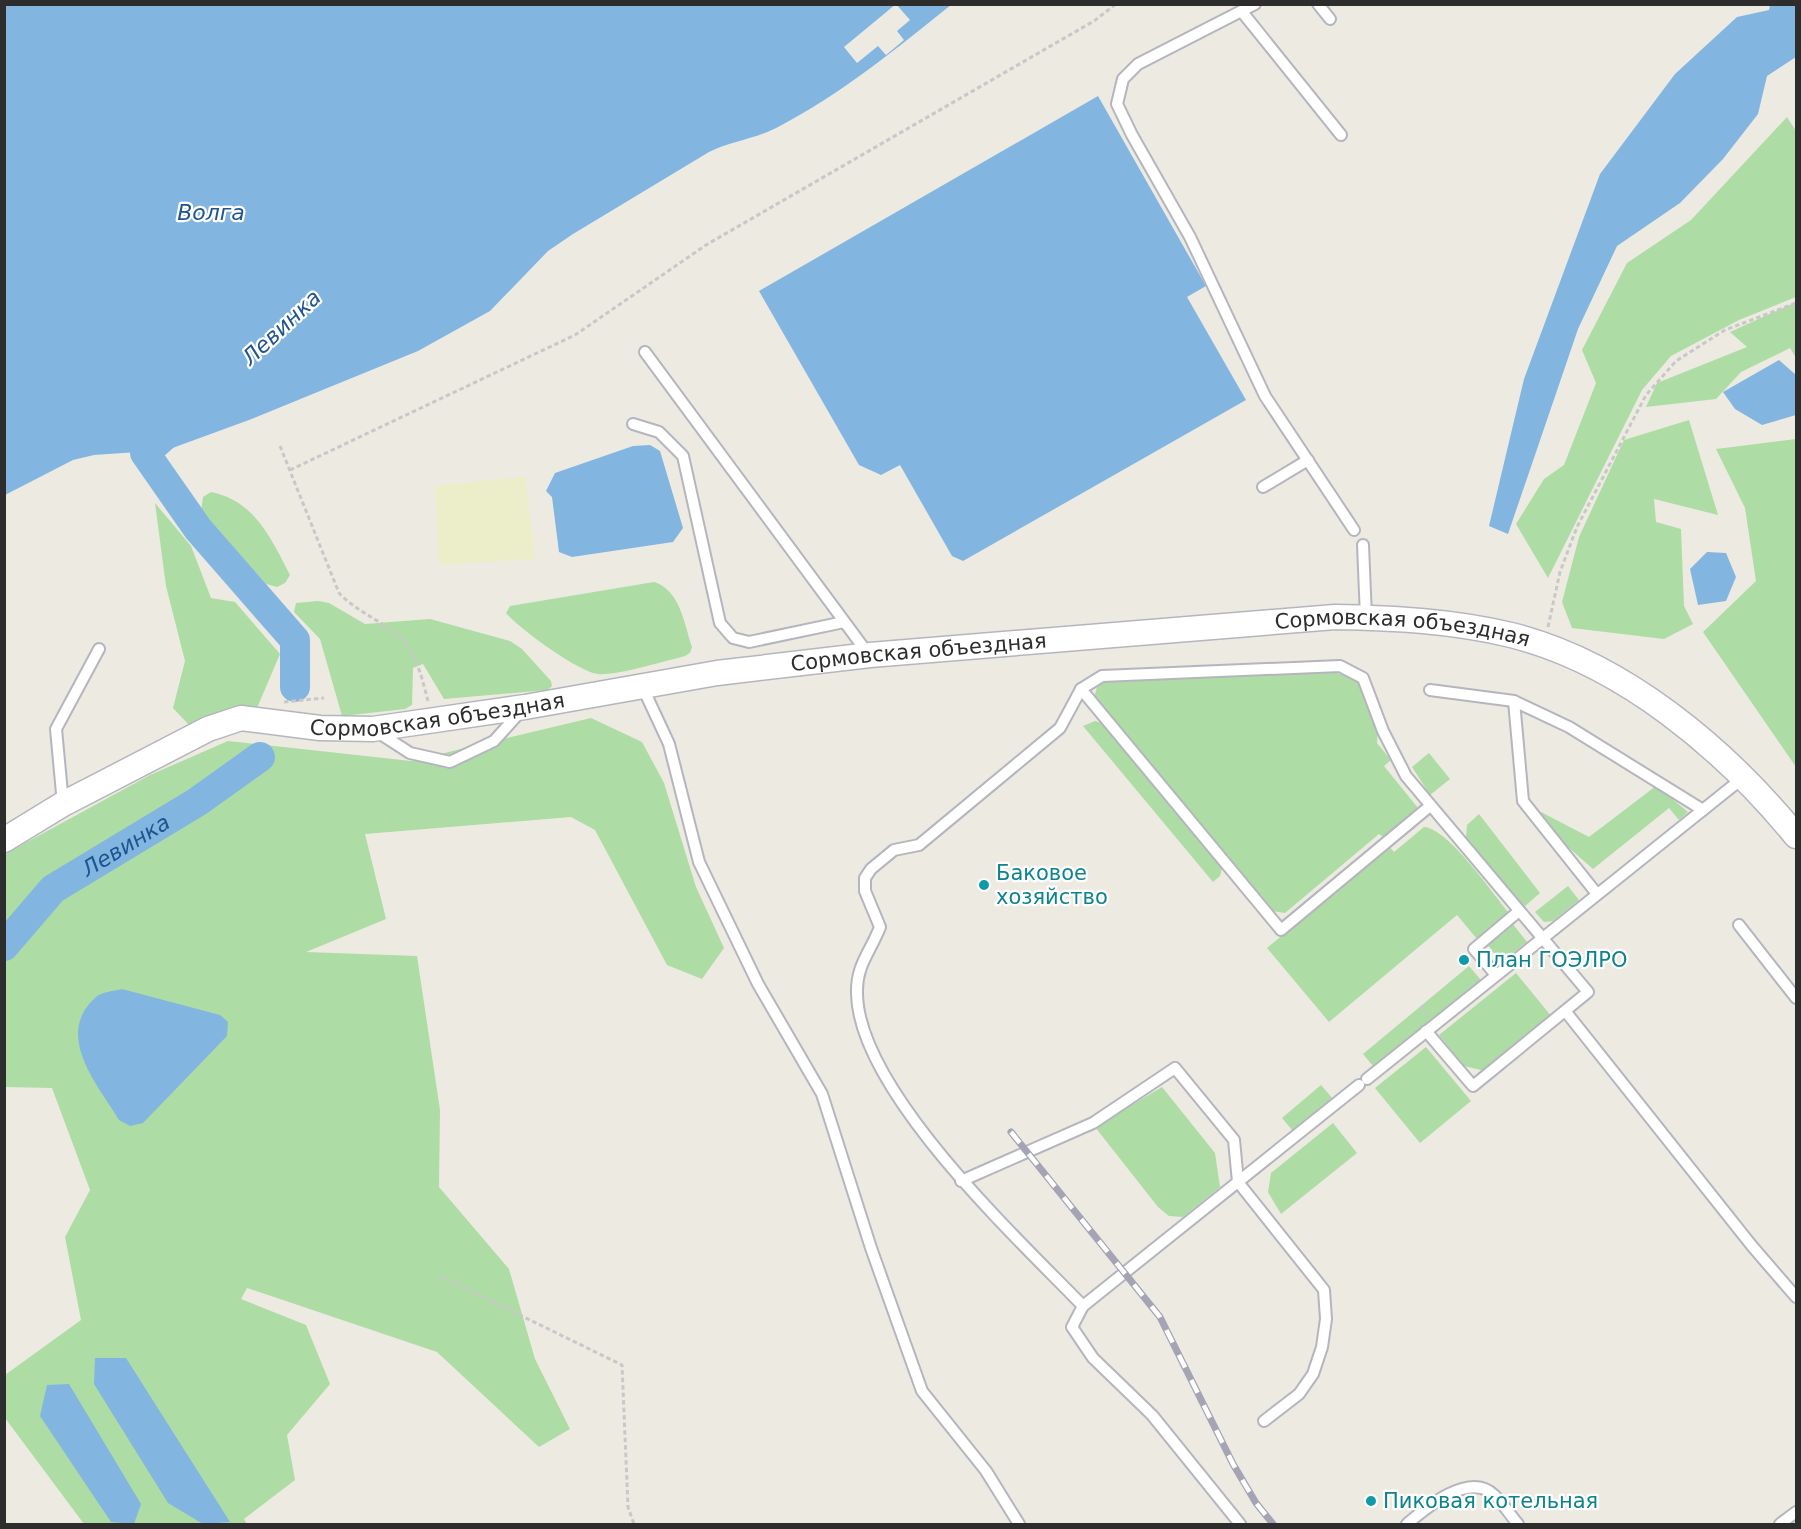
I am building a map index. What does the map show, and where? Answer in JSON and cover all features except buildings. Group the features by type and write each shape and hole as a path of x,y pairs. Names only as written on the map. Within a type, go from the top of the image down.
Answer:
{"street":[{"name":"Сормовская объездная","path":"4,840 63,804 208,729 241,718 320,728 373,729 525,707 717,673 870,655 1335,616 1399,618 1456,625 1512,636 1575,658 1678,720 1744,777 1797,836"}],"lane":[{"path":"1255,4 1243,13 1138,64 1123,79 1117,104 1190,237 1265,396 1354,530"},
{"path":"1317,4 1330,19"},
{"path":"1243,13 1341,135"},
{"path":"645,352 870,655"},
{"path":"633,424 659,432 683,456 720,623 733,638 749,642 844,622"},
{"path":"1263,487 1308,460"},
{"path":"1363,545 1366,617"},
{"path":"63,804 56,729 99,650"},
{"path":"1083,1306 961,1180 903,1103 872,1052 861,1022 857,994 860,965 880,927 865,891 865,878 871,869 894,850 919,845 1060,728 1081,689 1102,676 1340,666 1364,678 1383,731 1406,776 1587,992 1566,1012 1473,1086 1426,1031"},
{"path":"642,685 669,744 699,862 758,984 822,1094 871,1248 922,1391 986,1471 1019,1524"},
{"path":"1081,689 1281,930 1430,806"},
{"path":"1430,690 1514,701 1569,727 1703,810"},
{"path":"1514,701 1523,801 1597,894"},
{"path":"373,729 410,753 450,762 494,741 525,707"},
{"path":"1240,1524 1152,1414 1093,1358 1072,1327 1083,1306 1744,777"},
{"path":"1496,975 1474,949 1519,911"},
{"path":"1739,925 1797,998"},
{"path":"1566,1012 1752,1246 1797,1297"},
{"path":"961,1180 1093,1123 1175,1068 1234,1140 1238,1182 1324,1290 1326,1319 1322,1347 1313,1374 1299,1394 1264,1421"},
{"path":"1407,1524 1438,1498 1465,1489 1481,1488 1493,1494 1518,1524"},
{"path":"1780,1524 1797,1512"}],"path":[{"path":"290,470 575,335 706,245 1083,27 1116,4"},
{"path":"1544,647 1560,572 1577,527 1646,394 1676,361 1725,330 1797,303"},
{"path":"280,446 339,593 349,603 405,642 422,678 434,720"},
{"path":"280,703 324,698"},
{"path":"438,1275 622,1365 628,1507 634,1524"}],"green space":[{"path":"1787,117 1796,131 1796,297 1739,320 1671,356 1642,390 1548,578 1516,524 1544,479 1564,465 1596,383 1582,350 1627,263 1691,220"},
{"path":"1796,302 1796,358 1790,348 1741,372 1716,399 1646,407 1657,383 1747,347 1730,332"},
{"path":"1689,420 1718,515 1654,499 1656,522 1681,529 1684,606 1693,624 1664,639 1572,628 1562,602 1579,537 1624,440"},
{"path":"1796,439 1796,767 1703,632 1756,581 1745,508 1716,449"},
{"path":"211,492 239,504 260,523 290,575 285,583 277,587 266,584 201,511 203,497"},
{"path":"155,503 191,546 211,598 235,602 280,654 257,708 189,725 173,708 185,661 166,586"},
{"path":"654,582 670,592 680,608 692,647 690,653 685,656 628,671 598,674 589,671 549,648 506,613 510,606"},
{"path":"318,601 329,603 365,624 430,619 510,641 522,649 551,681 552,686 548,690 444,699 423,664 413,668 412,705 405,709 342,716 320,639 294,612 296,603"},
{"path":"1333,672 1360,680 1378,729 1377,743 1391,760 1384,766 1418,808 1383,837 1379,834 1285,913 1272,911 1094,698 1097,687 1105,682"},
{"path":"591,718 642,742 664,783 696,887 724,948 702,979 667,965 595,830 571,817 365,834 386,919 306,952 417,956 440,1110 439,1187 509,1269 535,1359 570,1429 539,1447 437,1352 247,1288 241,1299 306,1325 330,1384 287,1435 295,1480 244,1519 247,1524 84,1524 5,1418 5,1375 81,1320 65,1237 90,1190 52,1088 5,1087 5,854 150,775 228,741 411,761"},
{"path":"1095,721 1105,724 1223,865 1220,876 1213,882 1083,726"},
{"path":"1429,753 1450,779 1430,795 1412,767"},
{"path":"1656,786 1688,812 1679,820 1669,808 1593,869 1559,839 1538,814 1541,812 1589,837"},
{"path":"1479,814 1540,893 1524,907 1466,838 1467,825"},
{"path":"1424,827 1434,830 1457,850 1509,913 1477,939 1457,915 1329,1022 1267,948 1389,846 1394,852"},
{"path":"1568,886 1579,900 1553,921 1544,922 1535,912"},
{"path":"1512,923 1527,942 1501,962 1487,944"},
{"path":"1469,966 1481,980 1373,1066 1363,1054"},
{"path":"1516,973 1552,1017 1485,1071 1464,1066 1439,1035"},
{"path":"1426,1047 1471,1101 1420,1143 1375,1088"},
{"path":"1321,1085 1333,1099 1293,1131 1282,1118"},
{"path":"1162,1087 1215,1153 1220,1187 1183,1217 1169,1216 1158,1207 1095,1127"},
{"path":"1333,1123 1357,1153 1281,1214 1268,1192 1271,1173"}],"sand":[{"path":"525,476 535,559 439,565 435,486"}],"water":[{"name":"Волга","path":"4,5 951,5 868,70 801,114 770,131 709,152 573,234 548,251 490,311 418,351 249,420 167,450 94,455 73,460 5,495"},
{"path":"1770,5 1796,5 1796,57 1767,76 1758,114 1723,159 1680,203 1617,246 1578,329 1508,534 1489,526 1524,379 1600,174 1675,74 1737,17 1769,10"},
{"path":"1098,96 1206,286 1187,297 1246,400 963,561 952,556 900,465 881,475 859,465 759,291"},
{"path":"1779,360 1796,375 1796,415 1762,425 1735,409 1723,392"},
{"path":"650,445 660,451 683,528 673,542 572,557 559,552 552,497 546,491 555,473 633,446"},
{"path":"1707,552 1726,553 1736,577 1726,601 1698,605 1690,569"},
{"path":"122,989 220,1015 228,1022 227,1036 143,1123 130,1126 119,1120 91,1076 79,1043 78,1027 84,1012 98,995"},
{"path":"95,1358 126,1358 230,1522 203,1524 168,1503 94,1384"},
{"path":"69,1384 141,1504 134,1524 111,1522 40,1416 47,1385"}],"pier":[{"path":"896,4 910,20 897,31 904,40 886,55 878,46 857,63 844,47"}],"waterway":[{"name":"Левинка","path":"175,426 145,453 198,529 295,640 295,687"},
{"name":"Левинка","path":"4,946 53,889 197,802 260,757"}],"railway":[{"path":"1011,1132 1160,1317 1233,1464 1256,1503 1273,1524"}],"place":[{"name":"Баковое хозяйство","path":"984,885"},
{"name":"План ГОЭЛРО","path":"1464,960"},
{"name":"Пиковая котельная","path":"1371,1501"}]}
